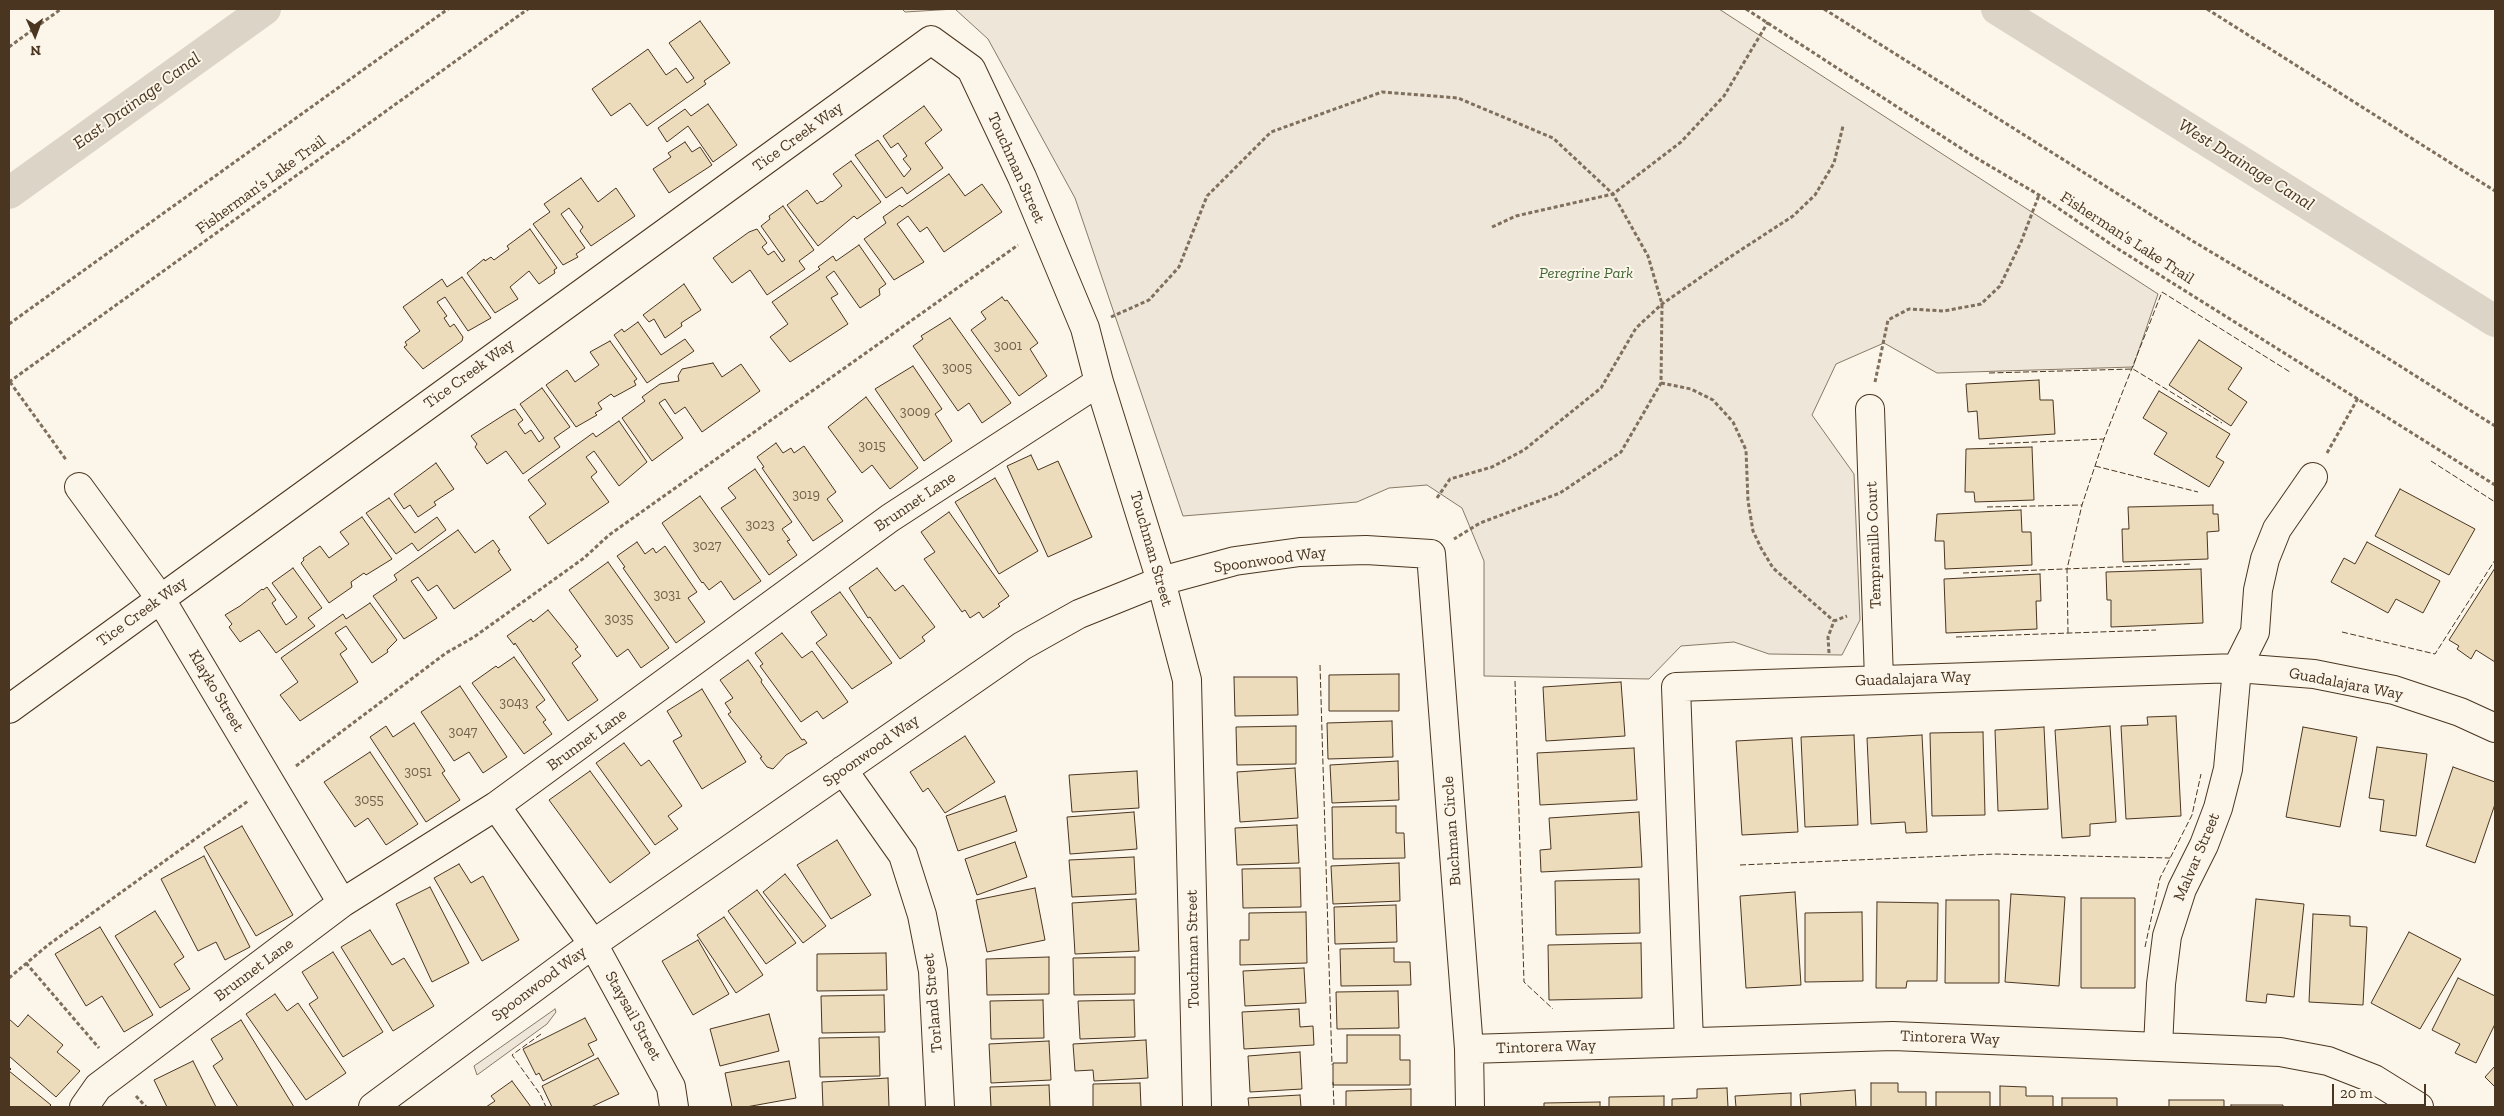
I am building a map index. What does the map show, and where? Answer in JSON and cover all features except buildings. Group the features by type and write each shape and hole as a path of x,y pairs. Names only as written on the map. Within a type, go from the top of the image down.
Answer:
{"street":[{"name":"Touchman Street","path":"931,40 971,69 1022,177 1086,328 1099,382 1161,581 1187,680 1197,1107"},
{"name":"Tice Creek Way","path":"9,709 931,40"},
{"name":"Brunnet Lane","path":"84,1107 98,1087 342,903 496,806 890,518 1099,382"},
{"name":"Tempranillo Court","path":"1870,409 1879,680"},
{"name":"Klayko Street","path":"74,475 160,598 342,903"},
{"path":"2237,668 2256,632 2258,590 2265,559 2277,529 2314,477"},
{"name":"Spoonwood Way","path":"373,1107 594,944 843,770 1022,646 1079,614 1161,581 1234,562 1300,552 1366,550 1431,554"},
{"name":"Buchman Circle","path":"1431,554 1469,1049 1470,1107"},
{"name":"Guadalajara Way","path":"1689,1042 1676,687 2237,668 2314,674 2394,690 2460,712 2495,728"},
{"name":"Malvar Street","path":"2158,1046 2161,984 2167,936 2182,889 2204,844 2218,808 2228,769 2237,668"},
{"name":"Torland Street","path":"843,770 903,855 922,915 933,971 940,1107"},
{"name":"Staysail Street","path":"496,806 594,944 671,1087 674,1107"},
{"name":"Tintorera Way","path":"1469,1049 1893,1036 2280,1052 2328,1061 2374,1079 2420,1107"}],"path":[{"path":"9,47 61,9"},
{"path":"9,324 448,9"},
{"name":"Fisherman’s Lake Trail","path":"9,382 528,9"},
{"name":"Fisherman’s Lake Trail","path":"1746,9 1973,156 2039,195 2114,248 2358,398 2495,485"},
{"path":"1824,9 2191,240 2362,342 2495,426"},
{"path":"2207,9 2495,191"},
{"path":"1492,227 1516,216 1612,194 1681,142 1724,96 1768,22"},
{"path":"1086,328 1149,300 1179,267 1207,196 1271,132 1382,92 1458,98 1553,138 1612,194 1648,256 1662,304 1661,384 1621,452 1560,493 1480,523 1431,554"},
{"path":"1438,498 1450,479 1492,466 1524,450 1601,388 1636,328 1662,304 1793,216 1815,195 1834,163 1843,126"},
{"path":"1870,409 1888,320 1909,309 1944,311 1981,304 2000,286 2021,242 2039,195"},
{"path":"295,767 446,653 474,637 584,558 609,535 1021,243"},
{"path":"9,382 74,475"},
{"path":"1661,384 1691,389 1706,396 1713,400 1733,422 1746,450 1749,508 1753,532 1761,548 1773,568 1834,621"},
{"path":"2314,477 2358,398"},
{"path":"1828,658 1828,637 1834,621 1850,614"},
{"path":"9,978 110,899 254,796"},
{"path":"26,963 118,1072"},
{"path":"135,1094 146,1107"}],"green space":[{"path":"902,9 955,9 905,12"},
{"name":"Peregrine Park","path":"955,9 1719,9 2158,294 2133,367 1937,373 1884,343 1836,364 1812,415 1854,474 1860,620 1842,655 1769,654 1734,642 1681,646 1649,679 1484,676 1484,561 1462,508 1427,485 1389,488 1357,502 1183,516 1075,198 988,39"},
{"path":"555,1009 556,1012 547,1024 477,1075 474,1066"}],"waterway":[{"name":"East Drainage Canal","path":"9,193 265,9"},
{"name":"West Drainage Canal","path":"1997,9 2495,321"}],"fence":[{"path":"2068,633 2067,569 2082,505 2104,439 2162,292 2290,372"},
{"path":"1989,373 2133,369 2222,423"},
{"path":"1989,444 2104,439"},
{"path":"2431,461 2495,502"},
{"path":"2095,466 2198,492"},
{"path":"1987,507 2082,505"},
{"path":"2342,632 2435,654 2495,560"},
{"path":"1963,573 2191,564"},
{"path":"1956,637 2156,630"},
{"path":"1320,665 1332,1065"},
{"path":"1515,681 1524,982 1553,1009"},
{"path":"2145,947 2160,878 2192,815 2201,774"},
{"path":"1740,865 1996,854 2170,858"},
{"path":"541,1034 512,1055 540,1094 546,1107"},
{"path":"1333,1082 1334,1107"}]}
